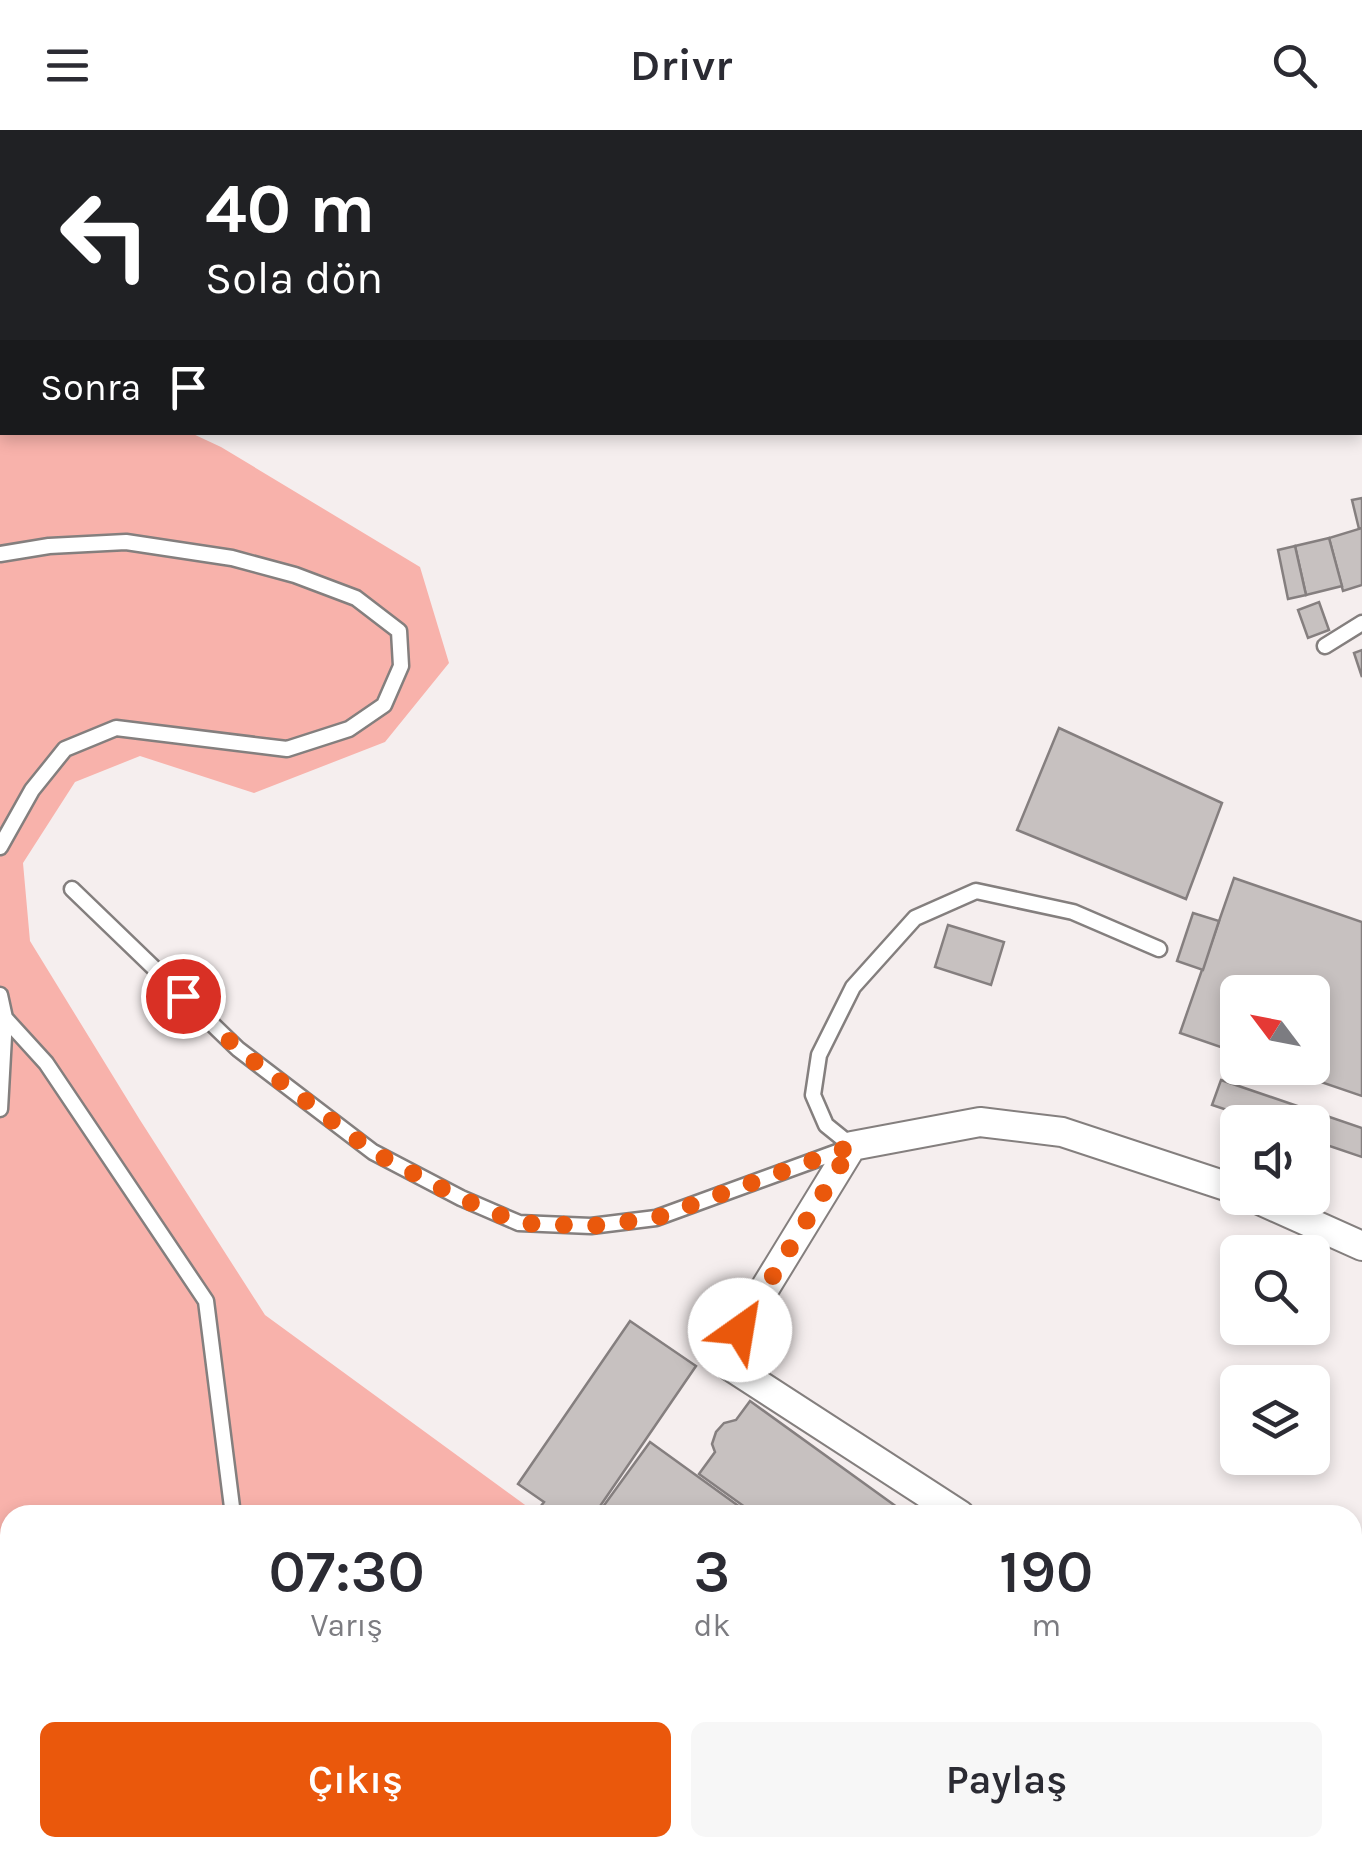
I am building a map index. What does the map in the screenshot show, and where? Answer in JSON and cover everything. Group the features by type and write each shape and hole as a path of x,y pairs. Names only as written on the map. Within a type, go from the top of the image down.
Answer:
{"street":[{"path":"945,1505 720,1360 852,1146 980,1122 1062,1132 1220,1184"},
{"path":"1293,1215 1362,1246"}],"lane":[{"path":"0,554 49,546 126,542 232,558 295,574 356,598 399,631 400,666 384,704 349,729 288,749 116,728 66,749 32,790 0,847"},
{"path":"1324,646 1362,623"},
{"path":"72,889 238,1049 373,1152 460,1198 519,1223 592,1226 656,1218 852,1146"},
{"path":"852,1146 826,1125 814,1095 819,1055 853,987 916,918 976,890 1072,912 1159,949"},
{"path":"0,995 0,1109"},
{"path":"2,1018 46,1063 206,1301 232,1505"}],"shaded area":[{"path":"0,435 195,435 420,567 449,663 385,742 254,793 140,756 75,782 23,863 30,941 265,1315 525,1505 0,1505"}],"building":[{"path":"1362,498 1362,528 1359,529 1352,500"},
{"path":"1362,528 1362,585 1343,591 1329,538"},
{"path":"1329,538 1342,586 1306,595 1295,546"},
{"path":"1295,546 1306,595 1288,599 1278,550"},
{"path":"1319,602 1329,630 1308,638 1298,610"},
{"path":"1362,650 1362,677 1354,653"},
{"path":"1059,728 1222,803 1186,899 1017,830"},
{"path":"1234,878 1362,922 1362,1096 1330,1085 1330,975 1220,975 1220,1047 1180,1033"},
{"path":"1193,913 1219,921 1203,970 1177,961"},
{"path":"948,925 1004,942 991,985 935,967"},
{"path":"1220,1083 1294,1105 1220,1108 1212,1105"},
{"path":"1330,1117 1362,1128 1362,1157 1330,1146"},
{"path":"630,1321 696,1366 601,1505 542,1505 544,1502 518,1484"},
{"path":"750,1401 894,1505 742,1505 699,1474 715,1452 712,1444 716,1432 724,1423 736,1420"},
{"path":"650,1442 737,1505 604,1505"}],"route":[{"path":"183,996 238,1049 373,1152 460,1198 519,1223 592,1226 656,1218 852,1146 740,1330"}]}
